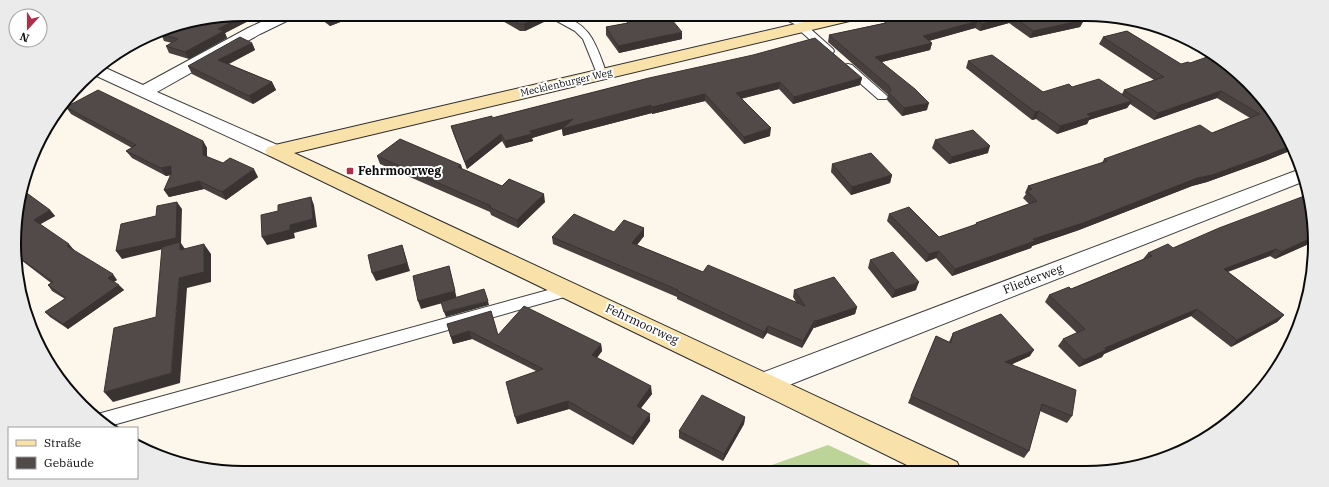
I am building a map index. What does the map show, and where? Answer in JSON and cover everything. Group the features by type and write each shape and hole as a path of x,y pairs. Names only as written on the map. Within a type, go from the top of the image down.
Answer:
{"street":[{"path":"143,92 254,31 275,21"},
{"path":"798,21 806,26"},
{"name":"Mecklenburger Weg","path":"275,151 828,21"},
{"name":"Fehrmoorweg","path":"102,72 275,151 570,290 937,466"},
{"name":"Fliederweg","path":"765,383 1297,177"}],"lane":[{"path":"563,21 579,30 588,38 602,74"},
{"path":"806,26 839,60 882,97"},
{"path":"107,419 570,290"}],"green space":[{"path":"828,445 874,466 769,466"}],"building":[{"path":"233,21 218,29 224,31 185,52 166,46 178,39 165,35 200,25"},
{"path":"514,21 531,21 524,24 519,24"},
{"path":"627,21 673,21 682,32 618,46 606,27 628,23"},
{"path":"978,21 923,36 932,43 875,57 915,89 929,103 904,108 889,93 891,90 889,86 829,35 886,23 885,22"},
{"path":"978,21 993,21 982,24"},
{"path":"1019,21 1079,21 1033,31"},
{"path":"1127,31 1181,64 1188,62 1190,63 1207,57 1232,76 1253,97 1271,120 1286,148 1212,175 1197,178 1083,223 1033,239 1035,241 955,269 939,251 929,254 889,214 909,207 939,237 1037,201 1027,191 1032,189 1028,186 1107,161 1104,159 1200,125 1212,133 1260,114 1221,91 1158,113 1124,90 1164,77 1103,37"},
{"path":"240,37 252,43 218,60 272,82 249,96 188,66"},
{"path":"815,38 862,78 794,97 780,82 736,93 771,128 744,137 705,94 652,107 651,105 562,129 573,119 530,131 532,134 505,141 501,134 465,162 451,126 492,116 492,118 649,78 753,55"},
{"path":"992,55 1043,92 1069,84 1072,87 1099,79 1132,101 1087,114 1091,117 1060,126 1039,111 1035,112 968,61"},
{"path":"98,90 203,141 203,155 223,163 230,158 254,169 222,192 199,181 164,190 171,174 171,166 161,168 126,151 136,145 67,108"},
{"path":"973,130 990,146 952,157 935,140"},
{"path":"400,139 461,165 458,167 502,186 509,179 544,194 517,220 489,207 491,206 377,156"},
{"path":"871,153 892,175 852,187 832,164"},
{"path":"27,193 50,210 34,220 69,244 67,246 113,274 108,278 119,285 63,324 45,312 66,298 48,285 53,282 21,259 21,229"},
{"path":"1303,196 1308,229 1308,239 1281,252 1276,249 1224,269 1284,315 1237,340 1197,309 1105,348 1106,350 1084,360 1063,339 1085,329 1049,295 1069,287 1071,289 1152,256 1148,253 1168,244 1173,248 1219,228"},
{"path":"311,197 313,219 290,225 290,230 262,237 261,215 278,211 278,205"},
{"path":"177,202 176,238 116,251 121,224 156,216 157,206"},
{"path":"574,214 614,232 624,220 644,228 632,243 703,272 708,265 805,306 794,290 834,277 857,307 816,321 815,320 803,341 768,326 764,332 677,291 678,290 552,237"},
{"path":"180,242 180,250 204,244 204,272 179,278 171,373 104,392 114,328 156,317 162,247"},
{"path":"402,245 407,263 372,273 368,255"},
{"path":"893,252 919,282 895,290 870,260"},
{"path":"449,266 455,291 418,301 413,276"},
{"path":"484,289 488,301 444,312 441,302"},
{"path":"524,306 601,344 592,355 651,386 637,406 650,414 632,438 568,401 515,417 506,382 543,369 469,331 451,337 447,324 491,311 498,335"},
{"path":"1001,314 1034,350 1005,362 1076,390 1072,416 1042,404 1029,451 911,396 936,336 951,343 953,333"},
{"path":"702,395 745,417 724,454 679,431"}],"place":[{"name":"Fehrmoorweg","path":"350,171"}]}
